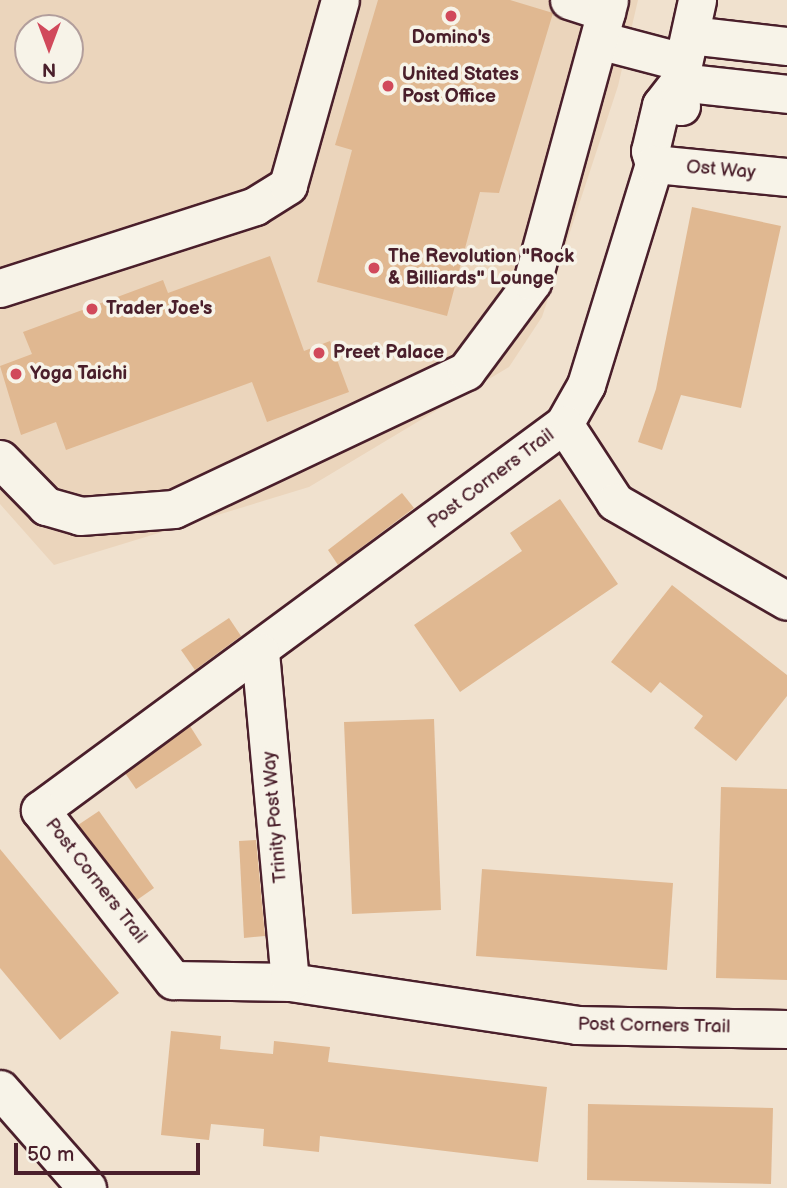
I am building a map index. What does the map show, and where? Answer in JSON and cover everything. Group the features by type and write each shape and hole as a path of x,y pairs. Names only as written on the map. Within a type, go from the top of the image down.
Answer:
{"street":[{"path":"0,288 255,206 288,185 340,0"},
{"path":"569,0 605,17 687,45 787,94"},
{"path":"0,459 46,506 69,513 122,516 174,509 466,371 532,282 605,17"},
{"path":"687,45 787,46"},
{"name":"Post Corners Trail","path":"687,45 675,136 667,156 654,164 586,385 564,424 260,652 127,741 40,810 173,980 289,982 577,1026 787,1028"},
{"name":"Ost Way","path":"654,164 787,177"},
{"name":"Post Corners Trail","path":"564,424 615,502 787,601"},
{"name":"Trinity Post Way","path":"260,652 289,982"},
{"path":"0,1089 87,1188"}],"shaded area":[{"path":"0,0 638,0 618,86 542,317 509,367 309,487 54,565 0,504"}],"building":[{"path":"378,0 510,0 553,13 499,193 480,192 447,316 317,282 352,150 335,145"},
{"path":"692,207 781,226 741,408 681,395 662,450 638,442 656,389"},
{"path":"270,256 304,351 330,341 349,392 267,422 252,382 66,450 56,422 21,435 0,366 32,354 23,332 163,280 168,293"},
{"path":"402,493 414,508 338,565 328,550"},
{"path":"560,499 618,584 460,692 414,625 522,551 510,533"},
{"path":"672,585 787,675 787,696 736,761 694,728 703,716 660,682 651,693 611,662"},
{"path":"229,618 241,636 195,670 181,650"},
{"path":"434,719 441,910 352,914 344,722"},
{"path":"190,726 202,745 136,789 125,773"},
{"path":"721,787 787,789 787,980 716,978"},
{"path":"99,811 154,888 137,900 78,825"},
{"path":"256,840 265,936 244,938 239,841"},
{"path":"0,849 119,993 60,1040 0,968"},
{"path":"482,869 673,883 667,970 476,956"},
{"path":"171,1031 221,1036 220,1049 273,1054 274,1041 330,1047 328,1062 547,1087 538,1162 320,1136 319,1152 263,1146 264,1129 211,1124 209,1140 161,1135"},
{"path":"588,1104 773,1108 771,1184 587,1180"}],"place":[{"name":"Domino's","path":"451,16"},
{"name":"United States Post Office","path":"388,86"},
{"name":"The Revolution \"Rock & Billiards\" Lounge","path":"374,268"},
{"name":"Trader Joe's","path":"92,309"},
{"name":"Preet Palace","path":"319,353"},
{"name":"Yoga Taichi","path":"16,374"}]}
